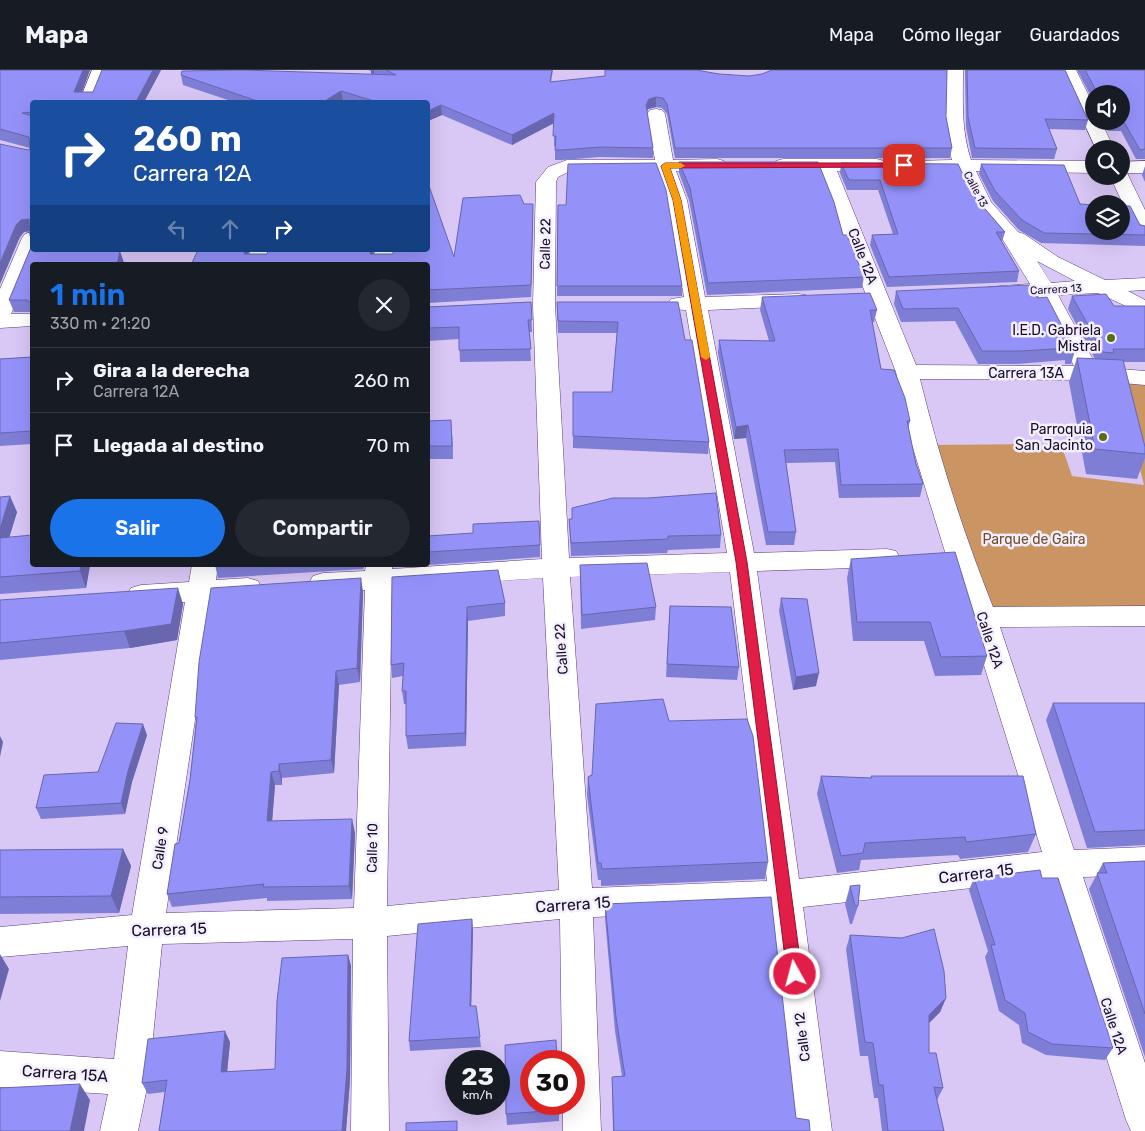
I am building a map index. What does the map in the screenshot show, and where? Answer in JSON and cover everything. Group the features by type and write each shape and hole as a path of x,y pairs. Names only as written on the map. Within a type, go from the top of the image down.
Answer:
{"street":[{"path":"88,100 100,70"},
{"name":"Calle 13","path":"955,70 953,120 956,143 963,165 982,204 1008,232 1044,290 1089,373"},
{"path":"1068,70 1101,140"},
{"name":"Calle 12","path":"656,114 665,166 677,200 742,562 813,1131"},
{"path":"665,166 735,165"},
{"path":"765,165 1085,167"},
{"name":"Calle 12A","path":"825,165 879,297 907,372 924,445 959,556 982,617 1145,1120"},
{"name":"Calle 22","path":"582,1131 576,903 556,568 544,305 546,182 548,176 555,170 567,166 665,166"},
{"path":"1130,168 1145,167"},
{"path":"1123,185 1145,230"},
{"path":"1008,232 1051,261 1145,308"},
{"path":"0,315 30,243"},
{"name":"Carrera 13","path":"976,293 1145,284"},
{"path":"658,304 821,299"},
{"path":"0,321 30,320"},
{"name":"Carrera 13A","path":"907,372 1089,373 1145,378"},
{"path":"300,584 379,572 959,556"},
{"name":"Calle 10","path":"370,1131 370,924 379,572"},
{"path":"114,597 202,578 270,586"},
{"name":"Calle 9","path":"119,1131 130,1078 147,929 202,578"},
{"path":"982,617 1145,616"},
{"name":"Carrera 15","path":"0,942 147,929 370,924 576,903 785,895 1061,864 1145,861"},
{"name":"Carrera 15A","path":"0,1069 130,1078"}],"green space":[{"name":"Parque de Gaira","path":"1119,383 1145,384 1145,609 983,613 928,445 1061,444 1072,476 1144,485"}],"building":[{"path":"0,70 83,70 74,92 93,92 102,70 153,70 137,100 30,100 30,112 22,113 30,115 30,149 29,137 0,129"},
{"path":"242,70 396,75 386,70 552,70 550,82 605,76 605,70 696,70 749,76 772,70 947,70 946,117 952,148 675,148 667,104 663,98 656,97 649,99 646,105 653,148 600,147 555,150 556,136 553,136 554,113 512,135 441,105 430,110 430,100 370,100 341,91 326,100 254,100 181,75 182,71"},
{"path":"967,70 1065,70 1085,113 1085,120 1045,119 1057,149 975,148 968,117"},
{"path":"1085,70 1145,70 1145,149 1140,150 1129,130 1130,85 1093,85"},
{"path":"0,144 30,149 30,236 29,219 21,220 16,225 0,263"},
{"path":"679,162 818,162 834,202 843,235 847,235 864,277 708,283 690,188"},
{"path":"656,163 666,190 682,286 557,286 558,205 566,205 568,164"},
{"path":"841,163 958,164 973,195 1005,232 996,232 1019,271 889,277 872,235 898,234 880,180 849,180"},
{"path":"981,164 1064,165 1080,204 1085,204 1085,234 1044,233 1022,220 995,191"},
{"path":"430,189 454,257 463,198 520,195 524,204 533,204 531,285 430,290 430,262 192,262 197,252 267,254 268,252 370,252 370,254 393,254 393,252 430,252"},
{"path":"1130,206 1140,225 1145,226 1145,235 1130,235"},
{"path":"30,250 30,252 120,252 118,262 30,262 30,303 28,300 9,300"},
{"path":"1030,285 1038,298 1047,297 1075,351 1070,351 1069,348 982,351 958,308 903,309 896,291"},
{"path":"870,293 877,310 870,310 881,369 894,370 905,398 910,421 907,421 916,464 923,484 841,485 838,449 784,450 796,532 768,532 748,425 736,427 719,340 775,341 762,297"},
{"path":"1106,294 1114,306 1145,306 1145,349 1113,349 1114,353 1103,352 1072,296"},
{"path":"531,302 532,320 528,320 531,349 459,350 459,327 430,328 430,307"},
{"path":"557,302 678,302 685,340 692,340 709,442 573,436 573,392 612,392 618,322 558,321"},
{"path":"30,357 30,431 0,433 0,359"},
{"path":"1077,358 1123,360 1145,447 1145,454 1095,449"},
{"path":"451,420 452,446 430,446 430,421"},
{"path":"716,493 721,535 668,536 668,539 571,543 569,519 572,519 572,508 613,498 648,498"},
{"path":"10,496 0,529 0,497"},
{"path":"539,521 540,545 430,552 430,536 473,533 473,524"},
{"path":"30,535 30,567 81,567 80,571 0,577 0,538"},
{"path":"955,552 987,656 941,657 930,622 857,622 851,559"},
{"path":"647,563 656,607 582,615 580,565"},
{"path":"498,570 505,603 467,607 465,733 406,736 406,691 402,691 404,663 391,665 392,577"},
{"path":"361,578 357,668 336,671 331,760 279,764 279,771 271,772 267,821 352,819 349,886 263,887 264,884 167,894 175,844 179,843 190,780 197,717 195,717 199,662 211,588"},
{"path":"178,588 171,624 124,631 0,643 0,600"},
{"path":"781,598 807,599 819,673 796,677"},
{"path":"670,606 731,607 739,667 667,664"},
{"path":"663,699 669,721 747,719 753,736 768,862 602,869 601,863 598,863 588,777 592,775 596,704"},
{"path":"1053,703 1145,703 1145,830 1095,832"},
{"path":"116,723 143,724 128,771 121,803 36,808 44,775 98,772"},
{"path":"821,776 872,778 871,776 1023,776 1036,834 966,842 965,837 865,843 863,853 841,856"},
{"path":"123,849 111,896 0,897 0,850"},
{"path":"1145,861 1145,1014 1097,873 1107,873 1103,863"},
{"path":"1040,870 1042,878 1058,878 1113,1048 1052,1044 1028,1032 1025,1013 1005,1000 991,945 995,945 974,878"},
{"path":"860,885 858,906 855,906 850,886"},
{"path":"771,897 796,1118 809,1120 810,1131 614,1131 612,1077 625,1076 616,1017 605,904"},
{"path":"472,919 470,1006 476,1006 480,1037 409,1041 418,924"},
{"path":"934,929 944,971 946,998 929,1015 929,1053 936,1053 943,1088 934,1087 944,1131 888,1131 883,1085 879,1085 873,1043 865,1042 850,935 902,938"},
{"path":"348,955 347,1069 342,1131 159,1131 167,1080 142,1083 148,1039 225,1031 221,1072 275,1069 277,1001 282,958"},
{"path":"556,1040 556,1050 520,1050 520,1113 510,1114 510,1050 505,1050 505,1045"},
{"path":"80,1084 70,1131 0,1131 0,1088"},
{"path":"457,1121 457,1131 406,1131 406,1123"}],"slow traffic":[{"path":"681,166 665,166 677,200 706,357"}],"place":[{"name":"I.E.D. Gabriela Mistral","path":"1111,338"},
{"name":"Parroquia San Jacinto","path":"1103,437"}],"route":[{"path":"795,974 742,562 677,200 665,166 904,165"}]}
